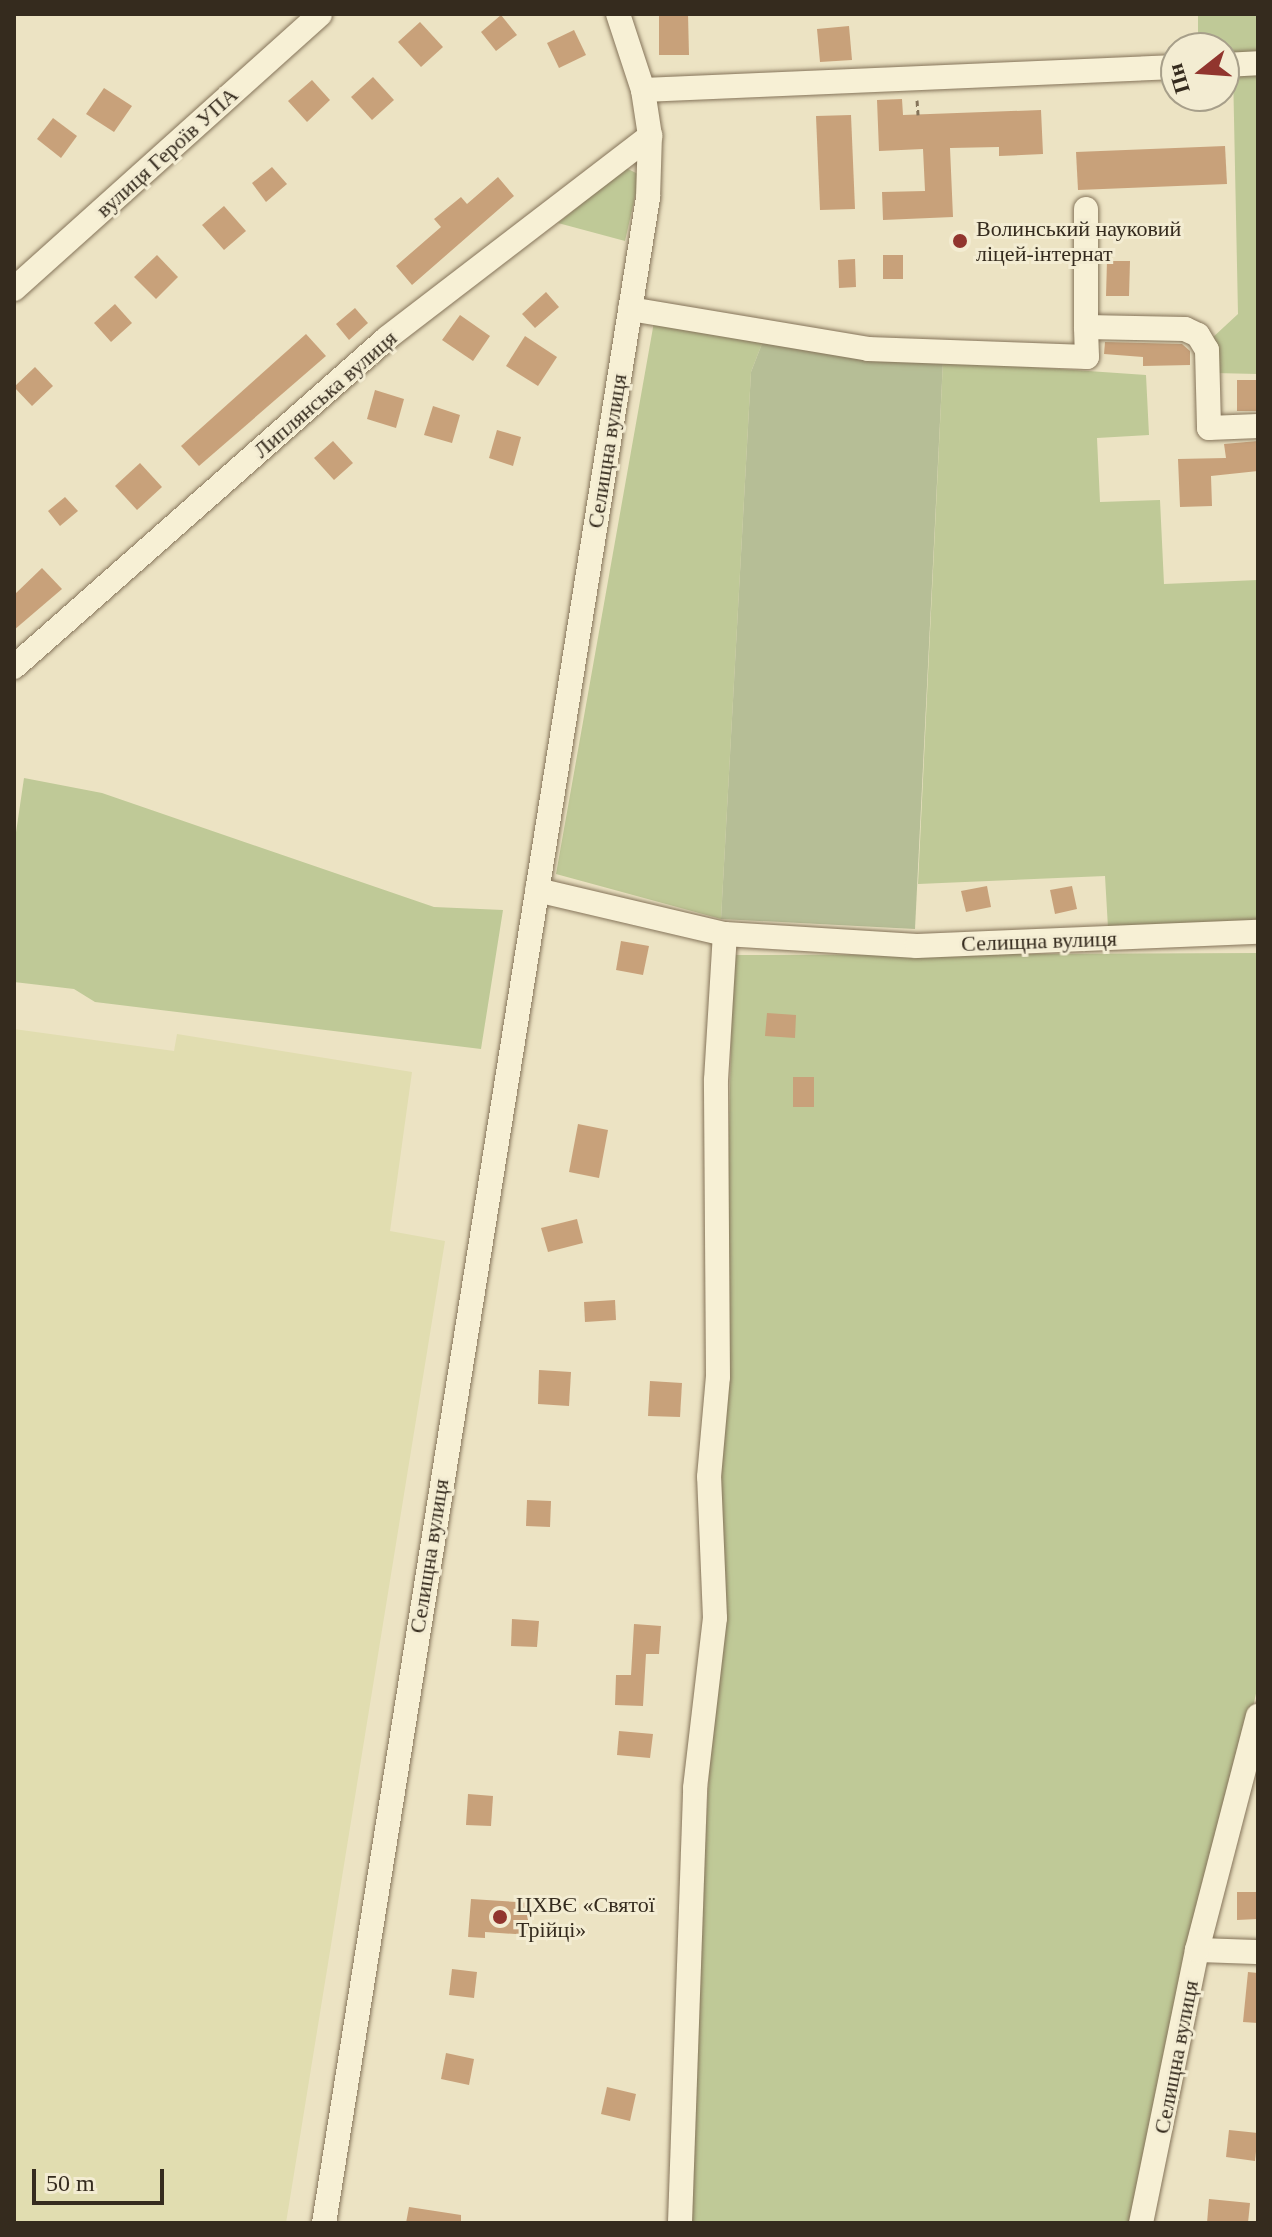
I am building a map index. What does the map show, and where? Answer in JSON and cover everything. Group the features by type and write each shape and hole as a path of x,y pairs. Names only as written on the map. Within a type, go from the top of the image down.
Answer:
{"street":[{"name":"вулиця Героїв УПА","path":"14,289 320,14"},
{"name":"Селищна вулиця","path":"324,2223 648,198 650,136 643,90 618,14"},
{"path":"643,90 1160,68"},
{"name":"Липлянська вулиця","path":"14,667 387,338 650,136"},
{"path":"630,309 868,349 1087,357 1086,209"},
{"path":"1086,327 1185,329 1198,335 1207,350 1209,428 1258,426"},
{"name":"Селищна вулиця","path":"537,890 725,934 917,946 1258,932"},
{"path":"680,2223 695,1788 715,1618 709,1477 718,1377 716,1080 725,934"},
{"path":"1197,1950 1258,1716"},
{"name":"Селищна вулиця","path":"1141,2223 1197,1950 1258,1952"}],"shaded area":[{"path":"14,1029 174,1051 177,1034 412,1072 390,1231 445,1241 286,2223 14,2223"}],"green space":[{"path":"1198,14 1258,14 1258,54 1240,55 1240,32 1198,32"},
{"path":"1258,69 1258,374 1214,373 1211,339 1238,314 1234,112 1240,112 1240,70"},
{"path":"626,168 640,175 625,241 558,223"},
{"path":"654,322 763,341 751,372 721,919 556,874"},
{"path":"763,341 943,361 915,929 721,919 751,372"},
{"path":"943,361 1146,375 1149,435 1097,438 1100,502 1160,500 1164,584 1258,580 1258,921 1108,928 1105,876 918,884"},
{"path":"24,778 102,793 434,907 503,910 481,1049 95,1002 74,989 14,982 14,846"},
{"path":"1258,953 1258,1685 1134,2223 683,2223 718,1621 733,955"}],"building":[{"path":"659,14 688,14 689,55 659,55"},
{"path":"501,15 517,35 496,51 481,32"},
{"path":"420,22 443,47 421,67 398,42"},
{"path":"849,26 852,60 820,62 817,29"},
{"path":"574,30 586,55 559,68 547,43"},
{"path":"373,77 394,100 372,120 351,97"},
{"path":"312,80 330,100 307,122 288,101"},
{"path":"104,88 132,106 114,132 86,114"},
{"path":"902,99 903,115 1041,110 1043,154 999,156 999,147 950,148 953,217 883,220 882,192 925,191 923,149 879,151 877,100"},
{"path":"851,115 855,209 820,210 816,116"},
{"path":"53,118 77,136 61,158 37,139"},
{"path":"1225,146 1227,184 1078,190 1076,152"},
{"path":"272,167 287,184 266,202 252,183"},
{"path":"498,177 514,196 412,285 396,266 441,227 434,219 461,197 467,204"},
{"path":"224,206 246,231 224,250 202,225"},
{"path":"157,255 178,277 156,299 134,277"},
{"path":"883,255 903,255 903,279 883,279"},
{"path":"855,259 856,287 839,288 838,260"},
{"path":"1107,261 1130,261 1129,296 1106,296"},
{"path":"546,292 559,307 535,328 522,314"},
{"path":"115,304 132,323 111,342 94,323"},
{"path":"355,308 368,323 349,340 336,324"},
{"path":"460,315 490,336 473,361 442,340"},
{"path":"306,334 326,356 199,466 181,446"},
{"path":"525,336 557,357 538,386 506,366"},
{"path":"1105,342 1182,344 1190,351 1190,365 1143,366 1143,357 1104,354"},
{"path":"35,367 53,386 32,406 14,387"},
{"path":"1237,380 1258,380 1258,411 1237,411"},
{"path":"375,390 404,399 396,428 367,419"},
{"path":"433,406 460,415 452,443 424,435"},
{"path":"497,430 521,437 513,466 489,458"},
{"path":"333,441 353,463 334,480 314,458"},
{"path":"1258,441 1258,471 1211,476 1212,506 1180,507 1178,459 1226,458 1224,444"},
{"path":"140,463 162,487 137,510 115,486"},
{"path":"65,497 78,511 60,526 48,511"},
{"path":"42,568 62,589 14,630 14,595"},
{"path":"987,886 991,907 966,912 961,891"},
{"path":"1072,886 1077,909 1055,914 1050,890"},
{"path":"621,941 649,946 643,975 616,970"},
{"path":"767,1013 796,1015 795,1038 765,1036"},
{"path":"793,1077 814,1077 814,1107 793,1107"},
{"path":"578,1124 608,1130 599,1178 569,1172"},
{"path":"577,1219 583,1243 548,1252 541,1228"},
{"path":"615,1300 616,1320 585,1322 584,1302"},
{"path":"539,1370 571,1372 569,1406 538,1404"},
{"path":"650,1381 682,1383 680,1417 648,1416"},
{"path":"527,1500 551,1501 550,1527 526,1526"},
{"path":"512,1619 539,1621 537,1647 511,1646"},
{"path":"634,1624 661,1626 659,1654 646,1654 643,1706 615,1705 616,1675 631,1675"},
{"path":"619,1731 653,1734 650,1758 617,1755"},
{"path":"468,1794 493,1796 491,1826 466,1825"},
{"path":"1237,1892 1258,1892 1258,1919 1237,1920"},
{"name":"ЦХВЄ «Святої Трійці»","path":"471,1899 532,1903 530,1935 485,1932 485,1938 468,1937"},
{"path":"452,1969 477,1972 474,1998 449,1995"},
{"path":"1248,1972 1258,1973 1258,2023 1243,2022"},
{"path":"446,2053 474,2059 469,2085 441,2079"},
{"path":"607,2087 636,2094 630,2121 601,2114"},
{"path":"1229,2130 1258,2133 1255,2161 1226,2157"},
{"path":"1209,2199 1250,2203 1248,2223 1207,2223"},
{"path":"409,2207 461,2215 461,2223 406,2223"}],"place":[{"name":"Волинський науковий ліцей-інтернат","path":"960,241"},
{"name":"ЦХВЄ «Святої Трійці»","path":"500,1917"}]}
